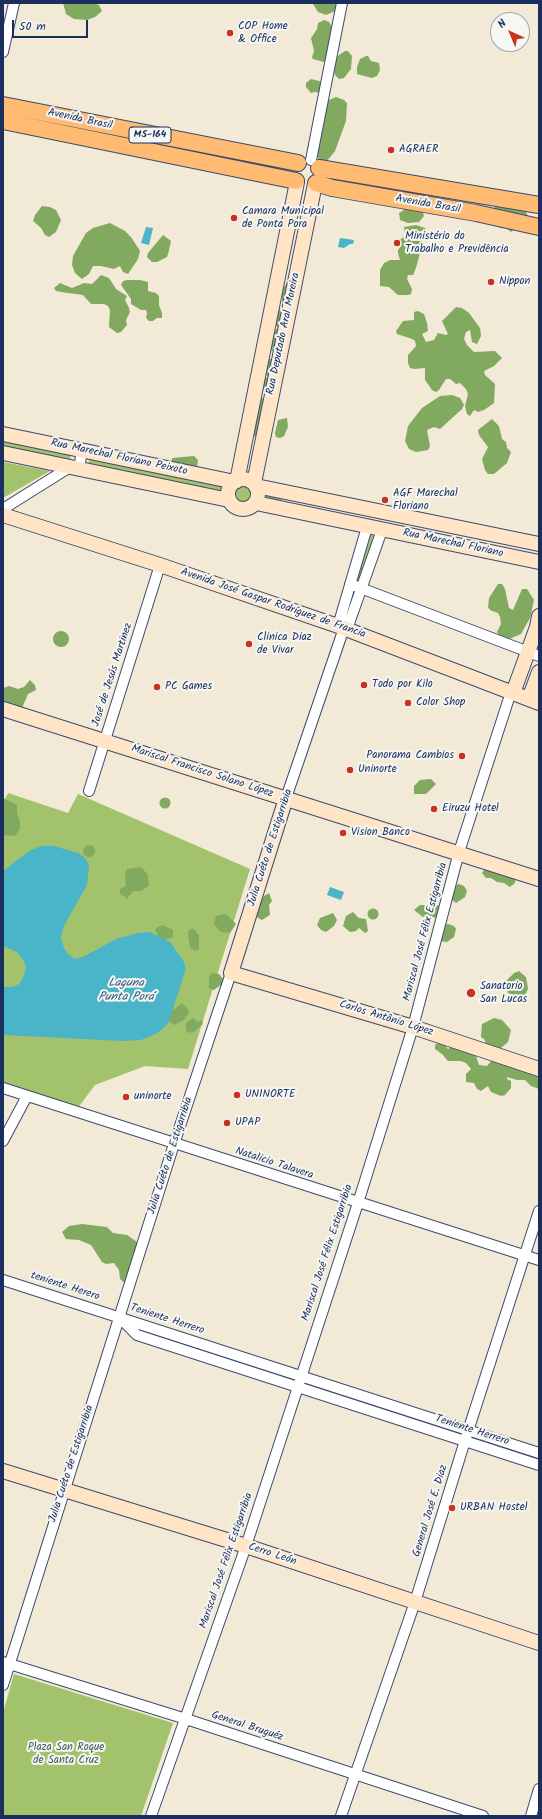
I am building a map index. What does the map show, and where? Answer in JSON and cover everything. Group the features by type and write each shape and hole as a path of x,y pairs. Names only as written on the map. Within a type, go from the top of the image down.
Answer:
{"main road":[{"name":"Avenida Brasil","path":"3,105 312,172 480,194 539,205"},
{"name":"Avenida Brasil","path":"3,121 297,181"},
{"name":"Avenida Brasil","path":"312,172 332,188 476,213 539,227"},
{"path":"297,181 294,173 312,172"},
{"name":"Rua Deputado Aral Moreira","path":"255,484 312,172"},
{"name":"Rua Deputado Aral Moreira","path":"236,481 297,181"},
{"path":"476,213 480,194"},
{"name":"Rua Marechal Floriano Peixoto","path":"3,434 236,481"},
{"name":"Rua Marechal Floriano Peixoto","path":"3,453 230,500"},
{"path":"255,484 258,494 256,503 249,508 240,508 234,505 230,500 229,492 236,481 245,479 255,484 539,544"},
{"path":"256,503 367,527"},
{"name":"Avenida José Gaspar Rodríguez de Francia","path":"3,515 160,565 343,628 534,701"},
{"name":"Rua Marechal Floriano","path":"367,527 539,562"},
{"path":"512,692 533,654 538,623"},
{"path":"534,701 539,672"},
{"name":"Mariscal Francisco Solano López","path":"3,709 539,878"},
{"name":"Julia Cuéto de Estigarribia","path":"231,973 286,798"},
{"name":"Carlos Antônio López","path":"231,973 413,1027 539,1069"},
{"name":"Cerro León","path":"3,1470 64,1491 246,1546 539,1643"}],"street":[{"path":"3,52 14,3"},
{"name":"Rua Deputado Aral Moreira","path":"312,172 342,3"},
{"path":"3,509 74,468 82,450"},
{"name":"Julia Cuéto de Estigarribia","path":"343,628 350,584 367,527"},
{"name":"Julia Cuéto de Estigarribia","path":"286,798 343,628 361,588 382,530"},
{"name":"José de Jesús Martinez","path":"89,792 160,565"},
{"path":"350,584 533,654"},
{"name":"Mariscal José Félix Estigarribia","path":"151,1816 246,1546 300,1376 358,1203 413,1027 459,852 512,692"},
{"name":"Julia Cuéto de Estigarribia","path":"3,1685 6,1663 64,1491 174,1144 231,973"},
{"name":"Natalicio Talavera","path":"3,1088 539,1260"},
{"path":"3,1140 27,1096"},
{"name":"General José E. Diaz","path":"341,1816 415,1602 464,1442 539,1211"},
{"name":"teniente Herero","path":"3,1280 119,1318"},
{"name":"Teniente Herrero","path":"119,1318 539,1453"},
{"name":"Teniente Herrero","path":"119,1318 137,1335 539,1466"},
{"path":"375,1413 378,1402"},
{"name":"General Bruguéz","path":"6,1663 186,1719 356,1776 483,1816"},
{"path":"530,1816 539,1789"}],"green space":[{"path":"63,3 94,3 99,5 102,11 95,17 87,20 74,19 66,14"},
{"path":"342,3 335,11 326,15 318,12 313,4"},
{"path":"324,20 329,22 332,27 326,61 324,62 313,59 312,57 314,51 311,38 317,29 318,23"},
{"path":"345,51 348,51 352,56 351,69 344,78 339,79 335,75 333,68 335,58"},
{"path":"368,56 371,61 379,63 380,70 377,76 372,78 357,74 357,67 360,59"},
{"path":"311,79 323,82 320,93 311,93 306,87 306,83"},
{"path":"336,97 347,103 346,121 335,151 327,161 323,162 318,158 318,137 324,108 329,100"},
{"path":"385,186 417,192 421,195 425,200 422,210 424,216 419,222 408,223 400,220 399,213 404,210 396,207 382,189"},
{"path":"504,204 524,209 528,216 528,219 511,232 506,228 500,228 496,224 493,208"},
{"path":"42,206 50,207 56,210 61,220 56,232 49,237 45,235 41,228 33,221 35,215"},
{"path":"110,223 125,231 131,237 140,251 138,259 128,274 123,272 120,266 114,269 93,266 89,274 82,279 75,273 72,265 73,256 86,233 93,228"},
{"path":"416,225 425,228 426,230 416,268 413,275 408,275 407,279 412,289 411,294 398,295 389,287 380,286 380,270 384,263 390,260 400,260 398,250 402,245 400,240 408,233 405,233 404,227"},
{"path":"163,235 171,241 167,257 157,262 152,262 147,257 148,253"},
{"path":"101,275 109,278 116,289 127,296 125,300 130,312 126,320 127,325 121,332 117,333 109,327 110,310 108,306 104,304 91,304 83,295 56,291 54,288 60,283 72,288 84,283 92,284"},
{"path":"140,280 148,282 148,291 156,293 159,296 159,305 162,318 149,321 146,318 146,310 141,310 131,304 131,299 121,285 123,281"},
{"path":"287,283 290,284 276,351 273,351 269,350 274,330 278,329 277,326 273,326 275,311 282,308 282,290"},
{"path":"456,307 462,308 469,313 480,328 481,336 477,344 472,342 470,330 466,332 464,339 467,345 474,352 495,351 502,358 494,366 484,371 485,375 495,384 494,403 484,410 478,412 474,410 470,416 467,414 465,406 468,394 466,389 460,383 456,384 450,379 446,379 439,390 436,392 432,390 425,380 425,368 410,368 408,363 408,355 416,346 415,341 397,334 396,331 403,321 414,320 414,312 418,311 424,314 427,323 428,331 422,334 426,342 434,340 438,333 448,334 442,321"},
{"path":"267,359 276,359 266,391 264,391 262,390 262,378 268,378 266,374"},
{"path":"452,395 460,398 464,405 462,409 440,429 434,427 427,430 430,446 428,450 416,452 409,449 405,441 408,426 422,408 440,396"},
{"path":"261,398 266,400 257,437 253,436"},
{"path":"287,418 288,427 284,436 280,438 276,437 275,433 278,420"},
{"path":"492,419 499,426 502,439 506,442 507,448 511,452 507,463 494,474 488,474 485,470 482,459 488,447 479,435 478,430"},
{"path":"3,441 70,454 71,459 3,448"},
{"path":"194,456 198,460 197,468 172,464 172,458"},
{"path":"90,458 223,487 223,492 88,464"},
{"path":"3,462 50,471 3,498"},
{"path":"241,485 282,498 281,501 280,503 252,497 248,502 240,502 236,499 234,494 236,488"},
{"path":"372,535 374,537 359,579 357,576 370,536"},
{"path":"498,584 502,584 505,589 509,608 513,610 522,589 527,589 534,600 530,618 521,634 507,640 500,637 497,632 501,624 498,613 490,610 488,607 489,598"},
{"path":"58,631 64,631 69,636 67,645 64,647 58,647 53,642 53,636"},
{"path":"30,680 35,685 36,690 28,694 22,708 3,703 3,688 9,686 18,689 24,687"},
{"path":"431,779 436,784 426,794 414,794 414,786 420,780"},
{"path":"8,793 68,813 78,794 250,869 188,1069 145,1066 95,1085 77,1109 3,1086 3,803"},
{"path":"165,797 169,799 171,803 169,807 165,809 161,807 159,803 161,799"},
{"path":"3,798 17,805 20,829 15,836 3,835"},
{"path":"89,845 93,847 95,851 93,855 89,857 85,855 83,851 85,847"},
{"path":"141,867 148,875 149,886 141,891 133,891 127,899 120,894 120,889 126,886 125,874 127,869"},
{"path":"486,867 516,877 515,883 510,887 491,878 486,878 482,873"},
{"path":"459,884 464,886 467,891 465,897 456,903 451,899 452,887"},
{"path":"269,893 272,901 269,905 270,915 262,920 256,915 260,902 264,896"},
{"path":"420,905 437,905 449,912 440,914 435,918 429,915 423,917 414,910"},
{"path":"373,908 377,910 379,914 377,918 373,920 369,918 367,914 369,910"},
{"path":"353,912 359,918 366,919 368,931 365,933 359,928 356,931 350,932 343,926 346,916"},
{"path":"333,913 337,920 334,926 326,932 321,930 317,925 320,918"},
{"path":"224,914 236,924 230,933 221,932 214,924 216,916"},
{"path":"448,924 454,926 456,929 454,937 447,942 440,941 443,925"},
{"path":"162,925 173,930 173,937 165,940 159,938 155,929"},
{"path":"190,929 194,929 199,936 199,949 196,951 190,948 188,933"},
{"path":"519,971 526,977 528,989 525,995 519,998 508,993 505,982 514,973"},
{"path":"213,973 219,974 223,979 222,984 214,990 209,988 209,976"},
{"path":"182,1003 187,1008 189,1013 184,1020 174,1025 167,1019 169,1013"},
{"path":"193,1018 198,1022 202,1020 203,1024 195,1031 189,1033 186,1030 186,1023"},
{"path":"494,1018 502,1020 511,1030 508,1042 501,1048 503,1052 539,1074 539,1089 531,1086 525,1080 517,1080 507,1077 507,1079 511,1081 511,1088 505,1095 501,1096 491,1092 488,1086 481,1091 477,1089 474,1083 466,1082 466,1074 471,1069 466,1063 461,1061 448,1061 435,1049 435,1045 439,1042 443,1043 448,1049 456,1044 475,1053 479,1065 487,1066 492,1060 486,1049 485,1040 481,1037 482,1024"},
{"path":"82,1224 107,1227 113,1233 127,1235 140,1244 126,1284 120,1279 119,1270 114,1263 106,1264 102,1262 91,1245 79,1240 66,1239 62,1232 69,1226"},
{"name":"Plaza San Roque de Santa Cruz","path":"14,1674 173,1723 141,1816 3,1816 3,1713"}],"water":[{"path":"146,227 153,228 149,245 141,243"},
{"path":"340,238 354,240 353,244 350,244 344,248 338,247"},
{"name":"Laguna Punta Porá","path":"41,846 54,846 78,853 85,858 89,865 87,885 64,926 61,938 67,953 74,959 83,957 116,939 138,933 150,932 170,942 183,960 186,969 168,1024 156,1034 141,1040 122,1041 3,1035 3,987 13,987 19,984 23,978 26,967 24,961 17,952 3,946 3,871 28,852"},
{"path":"330,887 344,892 341,900 327,895"}],"place":[{"name":"COP Home & Office","path":"230,33"},
{"name":"AGRAER","path":"391,150"},
{"name":"Camara Municipal de Ponta Pora","path":"234,218"},
{"name":"Ministério do Trabalho e Previdência","path":"397,243"},
{"name":"Nippon","path":"491,282"},
{"name":"AGF Marechal Floriano","path":"385,500"},
{"name":"Clinica Diaz de Vivar","path":"249,644"},
{"name":"Todo por Kilo","path":"364,685"},
{"name":"PC Games","path":"157,687"},
{"name":"Color Shop","path":"408,703"},
{"name":"Panorama Cambios","path":"462,756"},
{"name":"Uninorte","path":"350,770"},
{"name":"Eiruzu Hotel","path":"434,809"},
{"name":"Vision Banco","path":"343,833"},
{"name":"Sanatorio San Lucas","path":"471,993"},
{"name":"UNINORTE","path":"237,1095"},
{"name":"uninorte","path":"126,1097"},
{"name":"UPAP","path":"227,1123"},
{"name":"URBAN Hostel","path":"452,1508"}]}
